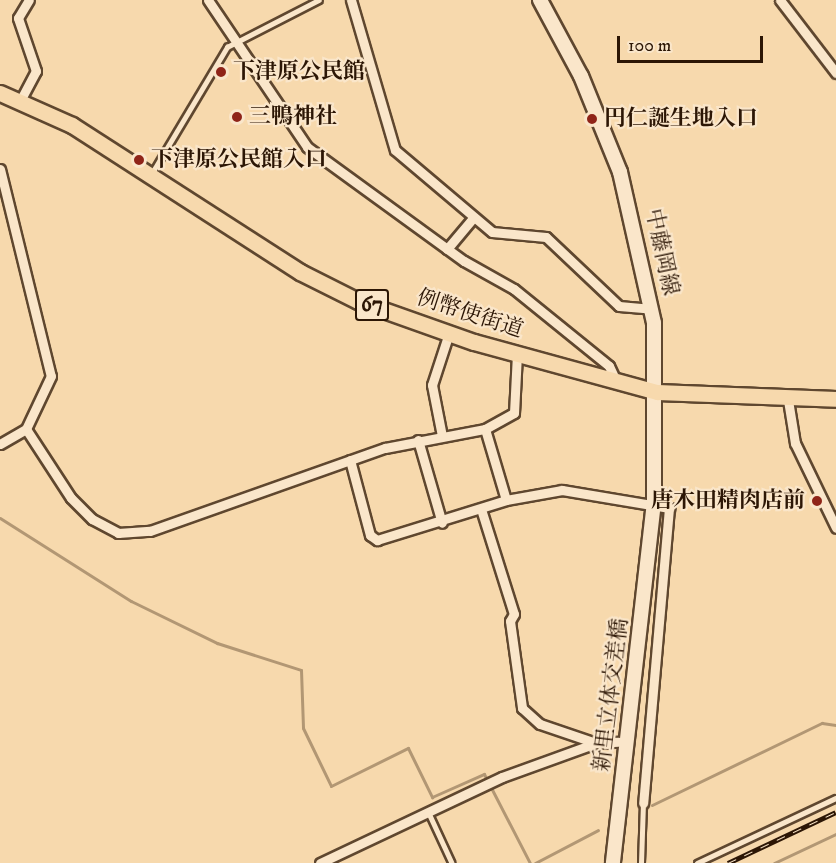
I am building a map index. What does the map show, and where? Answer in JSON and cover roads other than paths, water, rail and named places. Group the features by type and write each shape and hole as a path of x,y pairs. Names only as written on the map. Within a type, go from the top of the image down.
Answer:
{"main road":[{"name":"中藤岡線","path":"540,0 581,76 621,172 652,309 657,392 651,532"},
{"name":"例幣使街道","path":"0,93 72,125 322,284 449,333 657,392 788,400 836,399"},
{"name":"新里立体交差橋","path":"613,863 651,532"}],"street":[{"path":"20,101 36,71 18,18 29,0"},
{"path":"208,0 306,147 447,249 514,289 609,366 616,381"},
{"path":"351,0 395,150 472,219 500,235 546,237 619,306 652,309"},
{"path":"780,0 812,34 836,73"},
{"path":"0,172 51,376 26,429 0,444"},
{"path":"447,249 472,219"},
{"path":"442,436 432,385 449,333"},
{"path":"26,429 71,498 92,519 118,533 150,531 351,460 418,440 485,429 514,413 517,354"},
{"path":"788,400 795,443 836,528"},
{"path":"485,429 506,500"},
{"path":"418,440 442,523"},
{"path":"351,460 371,538 442,523 506,500 576,489 654,501 669,508 670,523 642,744 643,803"},
{"path":"481,509 514,614 510,621 522,708 540,724 596,743"},
{"path":"320,863 428,811 596,743 618,742"}],"lane":[{"path":"150,175 210,66 234,39 319,0"},
{"path":"698,863 836,798"},
{"path":"641,863 643,803"},
{"path":"428,811 453,863"}],"waterway":[{"path":"0,518 131,601 217,643 301,670 303,728 331,786 408,748 432,797 484,774 530,863"},
{"path":"652,805 822,723 836,725"},
{"path":"535,863 598,830"},
{"path":"774,863 836,834"}],"railway":[{"path":"728,863 836,812"}],"place":[{"name":"下津原公民館","path":"221,72"},
{"name":"三鴨神社","path":"237,117"},
{"name":"円仁誕生地入口","path":"592,119"},
{"name":"下津原公民館入口","path":"139,160"},
{"name":"唐木田精肉店前","path":"817,501"}]}
